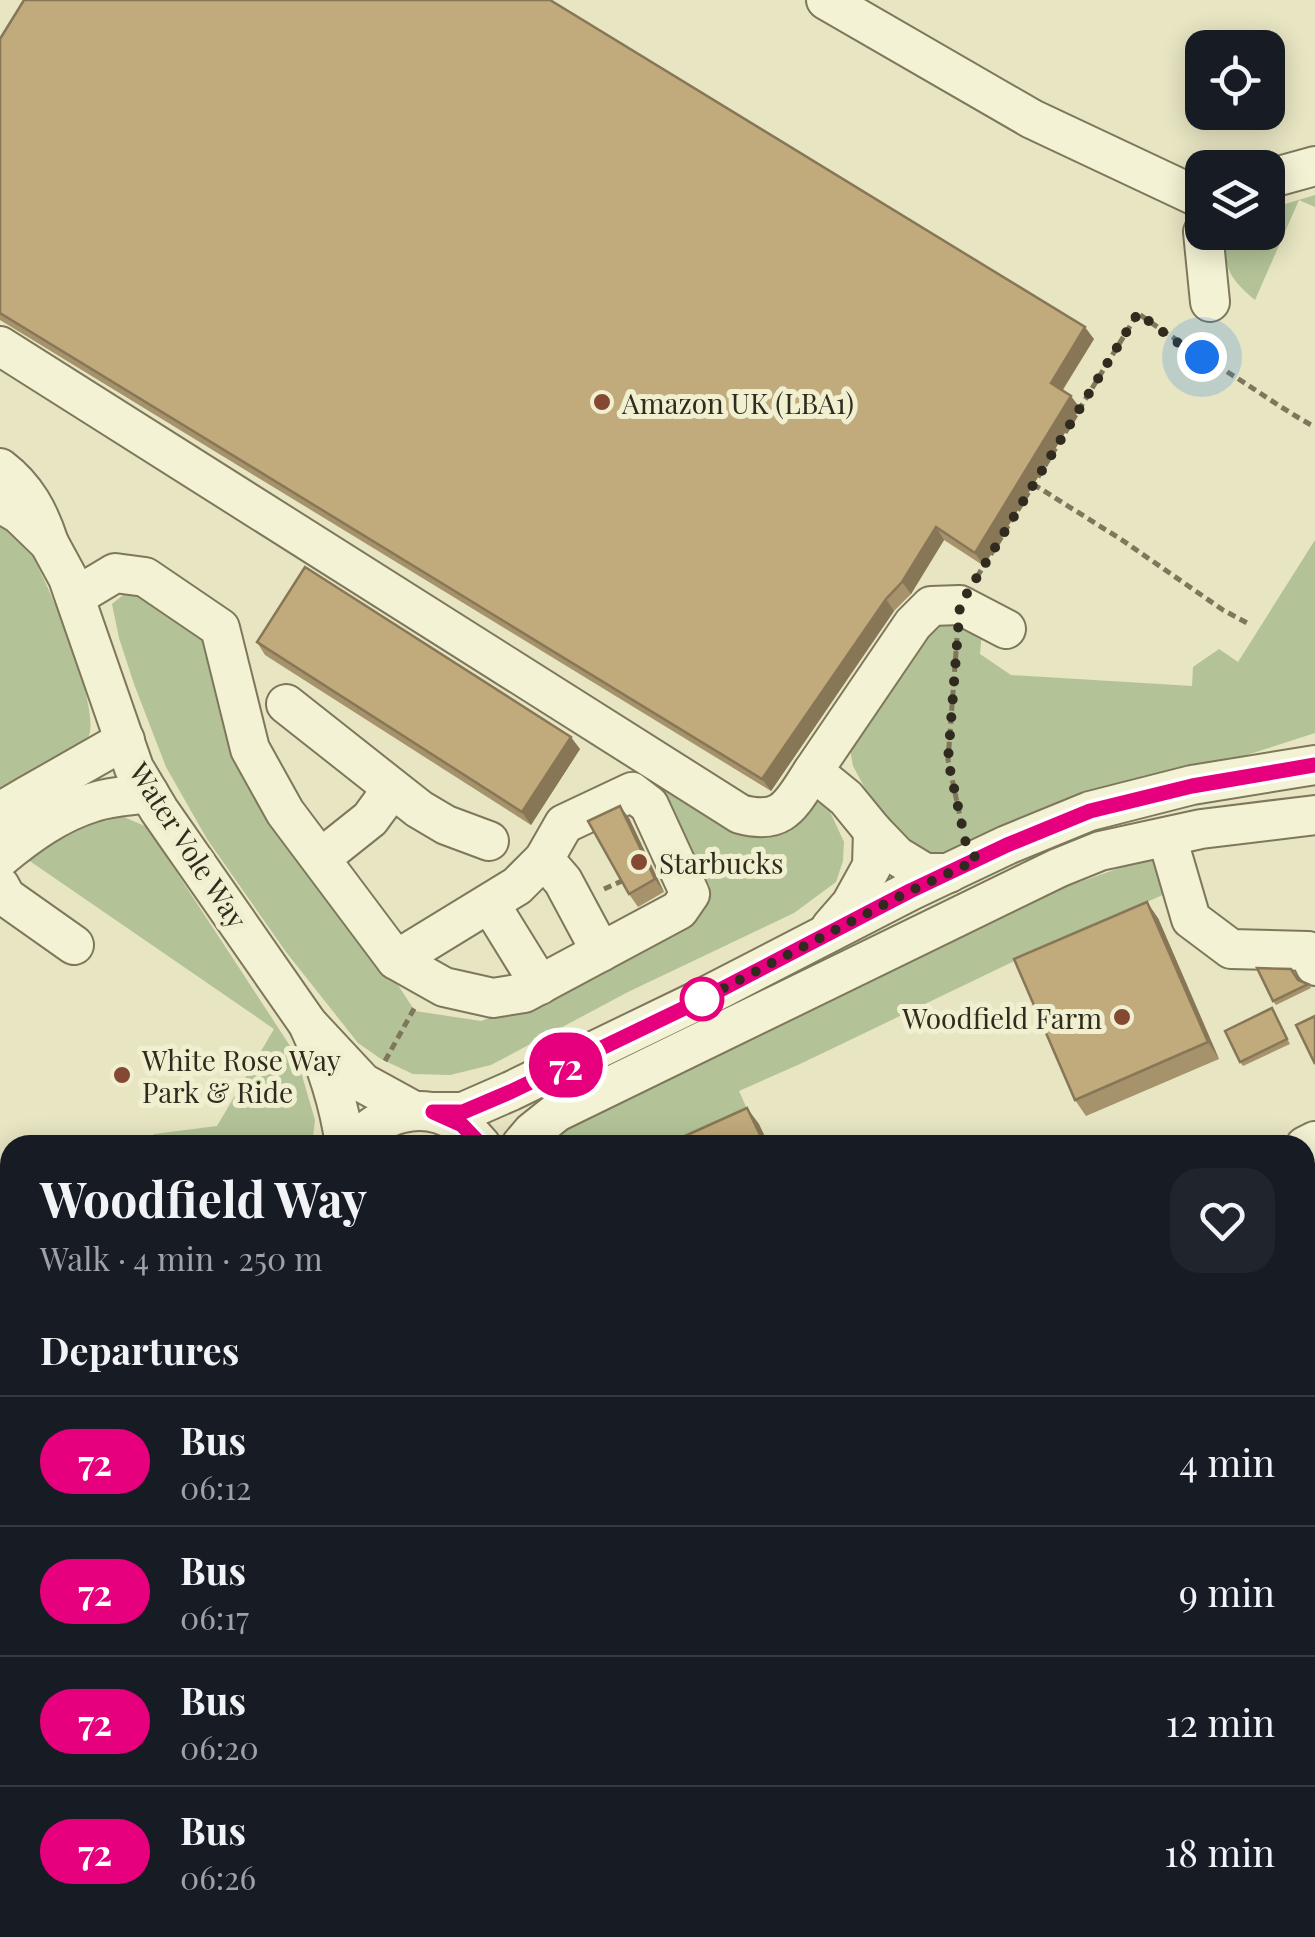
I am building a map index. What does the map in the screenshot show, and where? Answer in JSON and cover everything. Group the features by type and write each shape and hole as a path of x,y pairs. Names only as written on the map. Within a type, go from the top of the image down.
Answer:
{"street":[{"path":"826,0 1185,203"},
{"path":"1285,174 1315,166"},
{"path":"1205,250 1210,302"},
{"path":"0,346 740,814 760,819 788,809 913,624 931,606 960,605 1006,629"},
{"name":"Water Vole Way","path":"0,468 29,496 40,515 49,543 68,578 134,768 308,1024 363,1084 462,1125 472,1135"},
{"name":"Water Vole Way","path":"0,503 19,514 49,543"},
{"path":"75,597 115,573 145,577 220,628 250,749 285,812 396,960 444,987 494,998 524,993 679,910 690,894 649,805 632,792 564,824 544,859 517,886 396,960"},
{"path":"286,704 392,789 446,825 489,841"},
{"path":"0,815 124,740"},
{"path":"360,1135 389,1116 424,1111 463,1112 510,1092 963,866 1090,811 1192,786 1315,765"},
{"path":"813,771 846,798 897,856 925,873 963,866"},
{"path":"321,858 370,819 392,789"},
{"path":"0,858 54,818 97,801 149,793"},
{"path":"529,1135 557,1112 1058,868 1100,851 1200,829 1315,815"},
{"path":"822,936 851,904 872,866 873,831"},
{"path":"1167,836 1191,919 1230,950 1308,951 1315,966"},
{"path":"544,859 563,881 601,952"},
{"path":"0,886 6,897 74,945"},
{"path":"490,904 540,985"},
{"name":"Water Vole Way","path":"308,1024 322,1054 346,1135"}],"path":[{"path":"963,866 966,844 948,760 960,605 1138,313 1281,409 1315,426"},
{"path":"1034,484 1251,625"},
{"path":"604,889 624,880"},
{"path":"385,1061 430,979"}],"green space":[{"path":"1315,195 1315,207 1299,200 1285,232 1285,204"},
{"path":"1226,250 1277,250 1255,300 1230,271"},
{"path":"0,515 29,550 48,588 81,674 91,723 88,738 73,755 0,799"},
{"path":"1315,540 1315,733 924,860 883,822 853,766 849,743 924,631 946,621 982,631 980,654 1011,675 1192,686 1193,667 1219,649 1238,662"},
{"path":"129,590 151,595 213,642 371,944 415,1011 481,1021 561,992 704,911 710,886 652,780 767,838 783,833 815,802 827,805 844,842 836,882 794,913 628,992 491,1065 450,1075 413,1074 358,1043 286,952 207,839 166,767 119,638 112,604"},
{"path":"115,813 147,827 296,1055 315,1120 313,1135 154,1135 217,1126 274,1029 21,855 53,829"},
{"path":"1159,854 1165,894 739,1091 751,1118 715,1135 561,1135 582,1113 1003,909"}],"building":[{"name":"Amazon UK (LBA1)","path":"24,0 550,0 1085,327 1051,383 1071,396 975,553 936,527 902,582 886,599 762,779 0,313 0,39"},
{"path":"305,567 571,737 522,812 257,642"},
{"path":"620,806 655,879 629,894 588,821"},
{"name":"Woodfield Farm","path":"1147,902 1208,1042 1075,1100 1014,959"},
{"path":"1257,968 1291,969 1298,980 1308,984 1273,1001"},
{"path":"1272,1008 1287,1039 1240,1062 1225,1031"},
{"path":"1315,1016 1315,1064 1296,1025"},
{"path":"747,1108 760,1135 687,1135"}],"bus line":[{"name":"72","path":"472,1135 462,1125 433,1112 463,1112 510,1092 1007,845 1090,811 1192,786 1315,765"}],"place":[{"name":"Amazon UK (LBA1)","path":"602,402"},
{"name":"Starbucks","path":"639,862"},
{"name":"Woodfield Farm","path":"1122,1017"},
{"name":"White Rose Way Park & Ride","path":"122,1075"}],"route":[{"path":"702,999 697,1002 977,860 966,844 948,760 960,605 1138,313 1202,357"}]}
